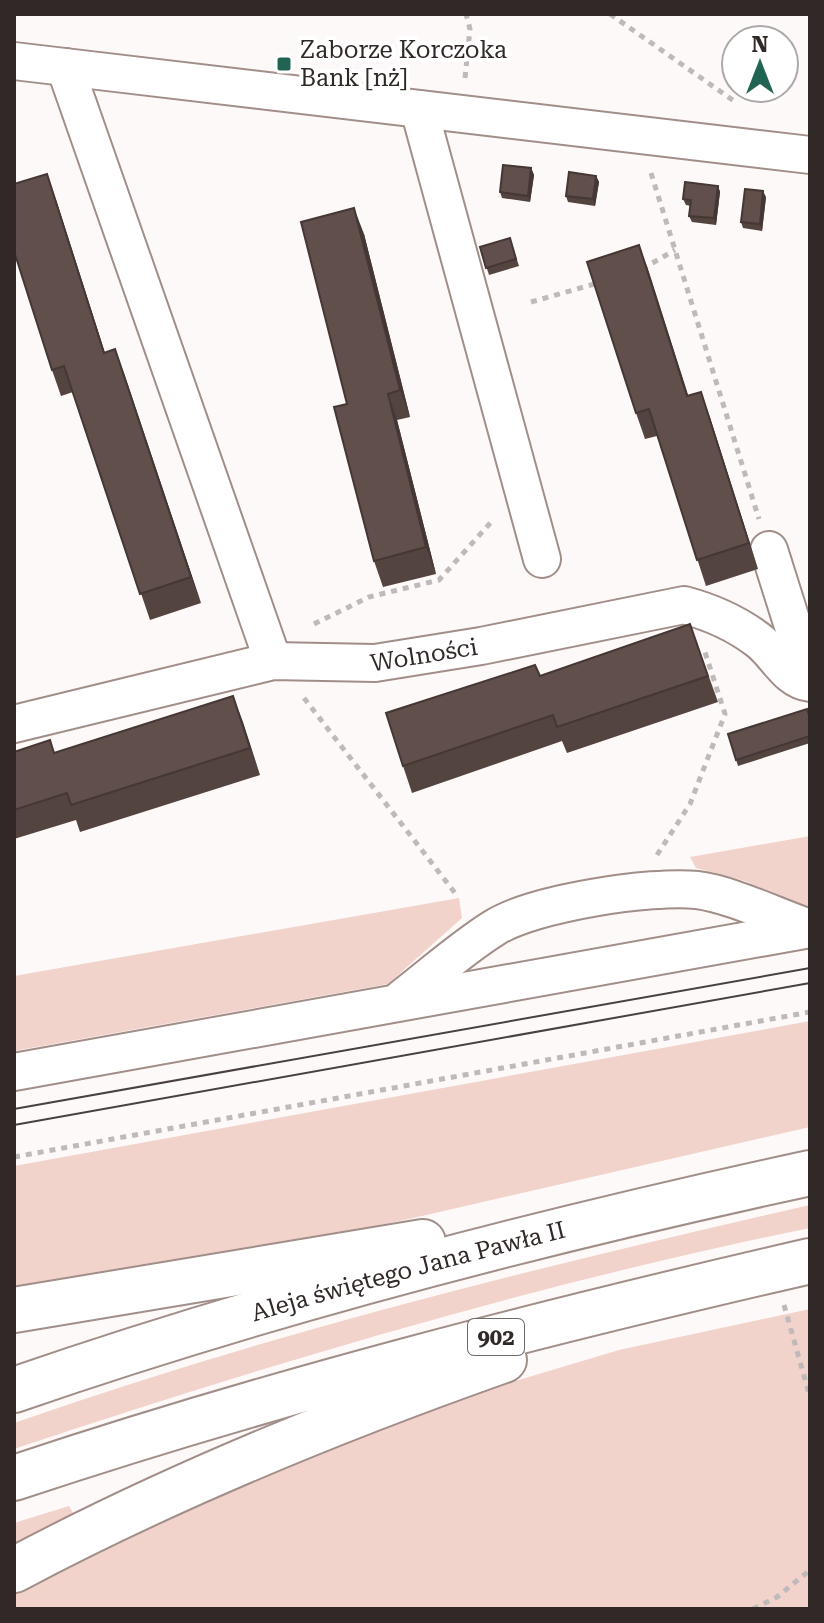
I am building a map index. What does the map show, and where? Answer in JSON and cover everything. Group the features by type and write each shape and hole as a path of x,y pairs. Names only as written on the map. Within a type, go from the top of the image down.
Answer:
{"main road":[{"name":"Aleja świętego Jana Pawła II","path":"14,1390 440,1261 666,1204 810,1173"},
{"path":"14,1310 666,1204"},
{"name":"902","path":"14,1478 270,1397 597,1310 792,1266"},
{"path":"14,1570 71,1540 285,1445 483,1367 723,1282"}],"street":[{"path":"14,61 810,155"},
{"path":"65,67 273,661"},
{"path":"419,109 542,559"},
{"path":"684,605 707,611 759,640 797,681 810,682 769,550"},
{"name":"Wolności","path":"14,724 273,661 375,663 481,646 684,605"},
{"path":"398,1002 496,926 539,910 597,899 662,889 700,890 810,928"},
{"path":"14,1072 810,928"}],"path":[{"path":"464,79 470,29 466,14"},
{"path":"610,14 720,91"},
{"path":"643,136 675,250 769,550"},
{"path":"634,272 675,250"},
{"path":"531,302 604,281"},
{"path":"455,893 273,661 285,639 369,597 439,580 499,513"},
{"path":"657,855 690,804 725,714 695,620 684,605"},
{"path":"14,1157 810,1012"},
{"path":"792,1266 810,1397"},
{"path":"753,1609 777,1597 810,1570"}],"shaded area":[{"path":"810,836 810,908 745,881 696,868 690,857"},
{"path":"459,898 462,918 388,984 14,1051 14,976"},
{"path":"810,1021 810,1127 409,1219 14,1300 14,1166"},
{"path":"810,1205 810,1228 608,1274 409,1326 14,1449 14,1423 210,1359 509,1277"},
{"path":"810,1309 810,1609 14,1609 14,1587 209,1489 399,1416 619,1350"},
{"path":"69,1506 73,1513 14,1544 14,1523"}],"building":[{"path":"503,165 531,168 528,196 500,192"},
{"path":"569,172 596,176 593,199 566,196"},
{"path":"47,174 104,353 115,349 191,577 140,594 64,366 52,370 14,251 14,184"},
{"path":"685,182 718,186 714,218 689,216 691,200 683,199"},
{"path":"745,189 763,191 760,224 741,222"},
{"path":"354,208 400,390 388,394 426,547 374,561 334,407 347,404 301,222"},
{"path":"510,238 516,259 486,268 480,247"},
{"path":"639,245 687,396 701,392 749,543 697,560 649,409 636,413 587,262"},
{"path":"690,624 708,676 557,727 553,715 403,766 386,713 535,665 540,676"},
{"path":"233,696 250,748 71,805 67,793 14,810 14,752 50,740 54,753"},
{"path":"807,709 810,736 736,760 728,734"}],"tram line":[{"path":"14,1109 810,968"},
{"path":"14,1125 810,983"}],"place":[{"name":"Zaborze Korczoka Bank [nż]","path":"284,64"}]}
